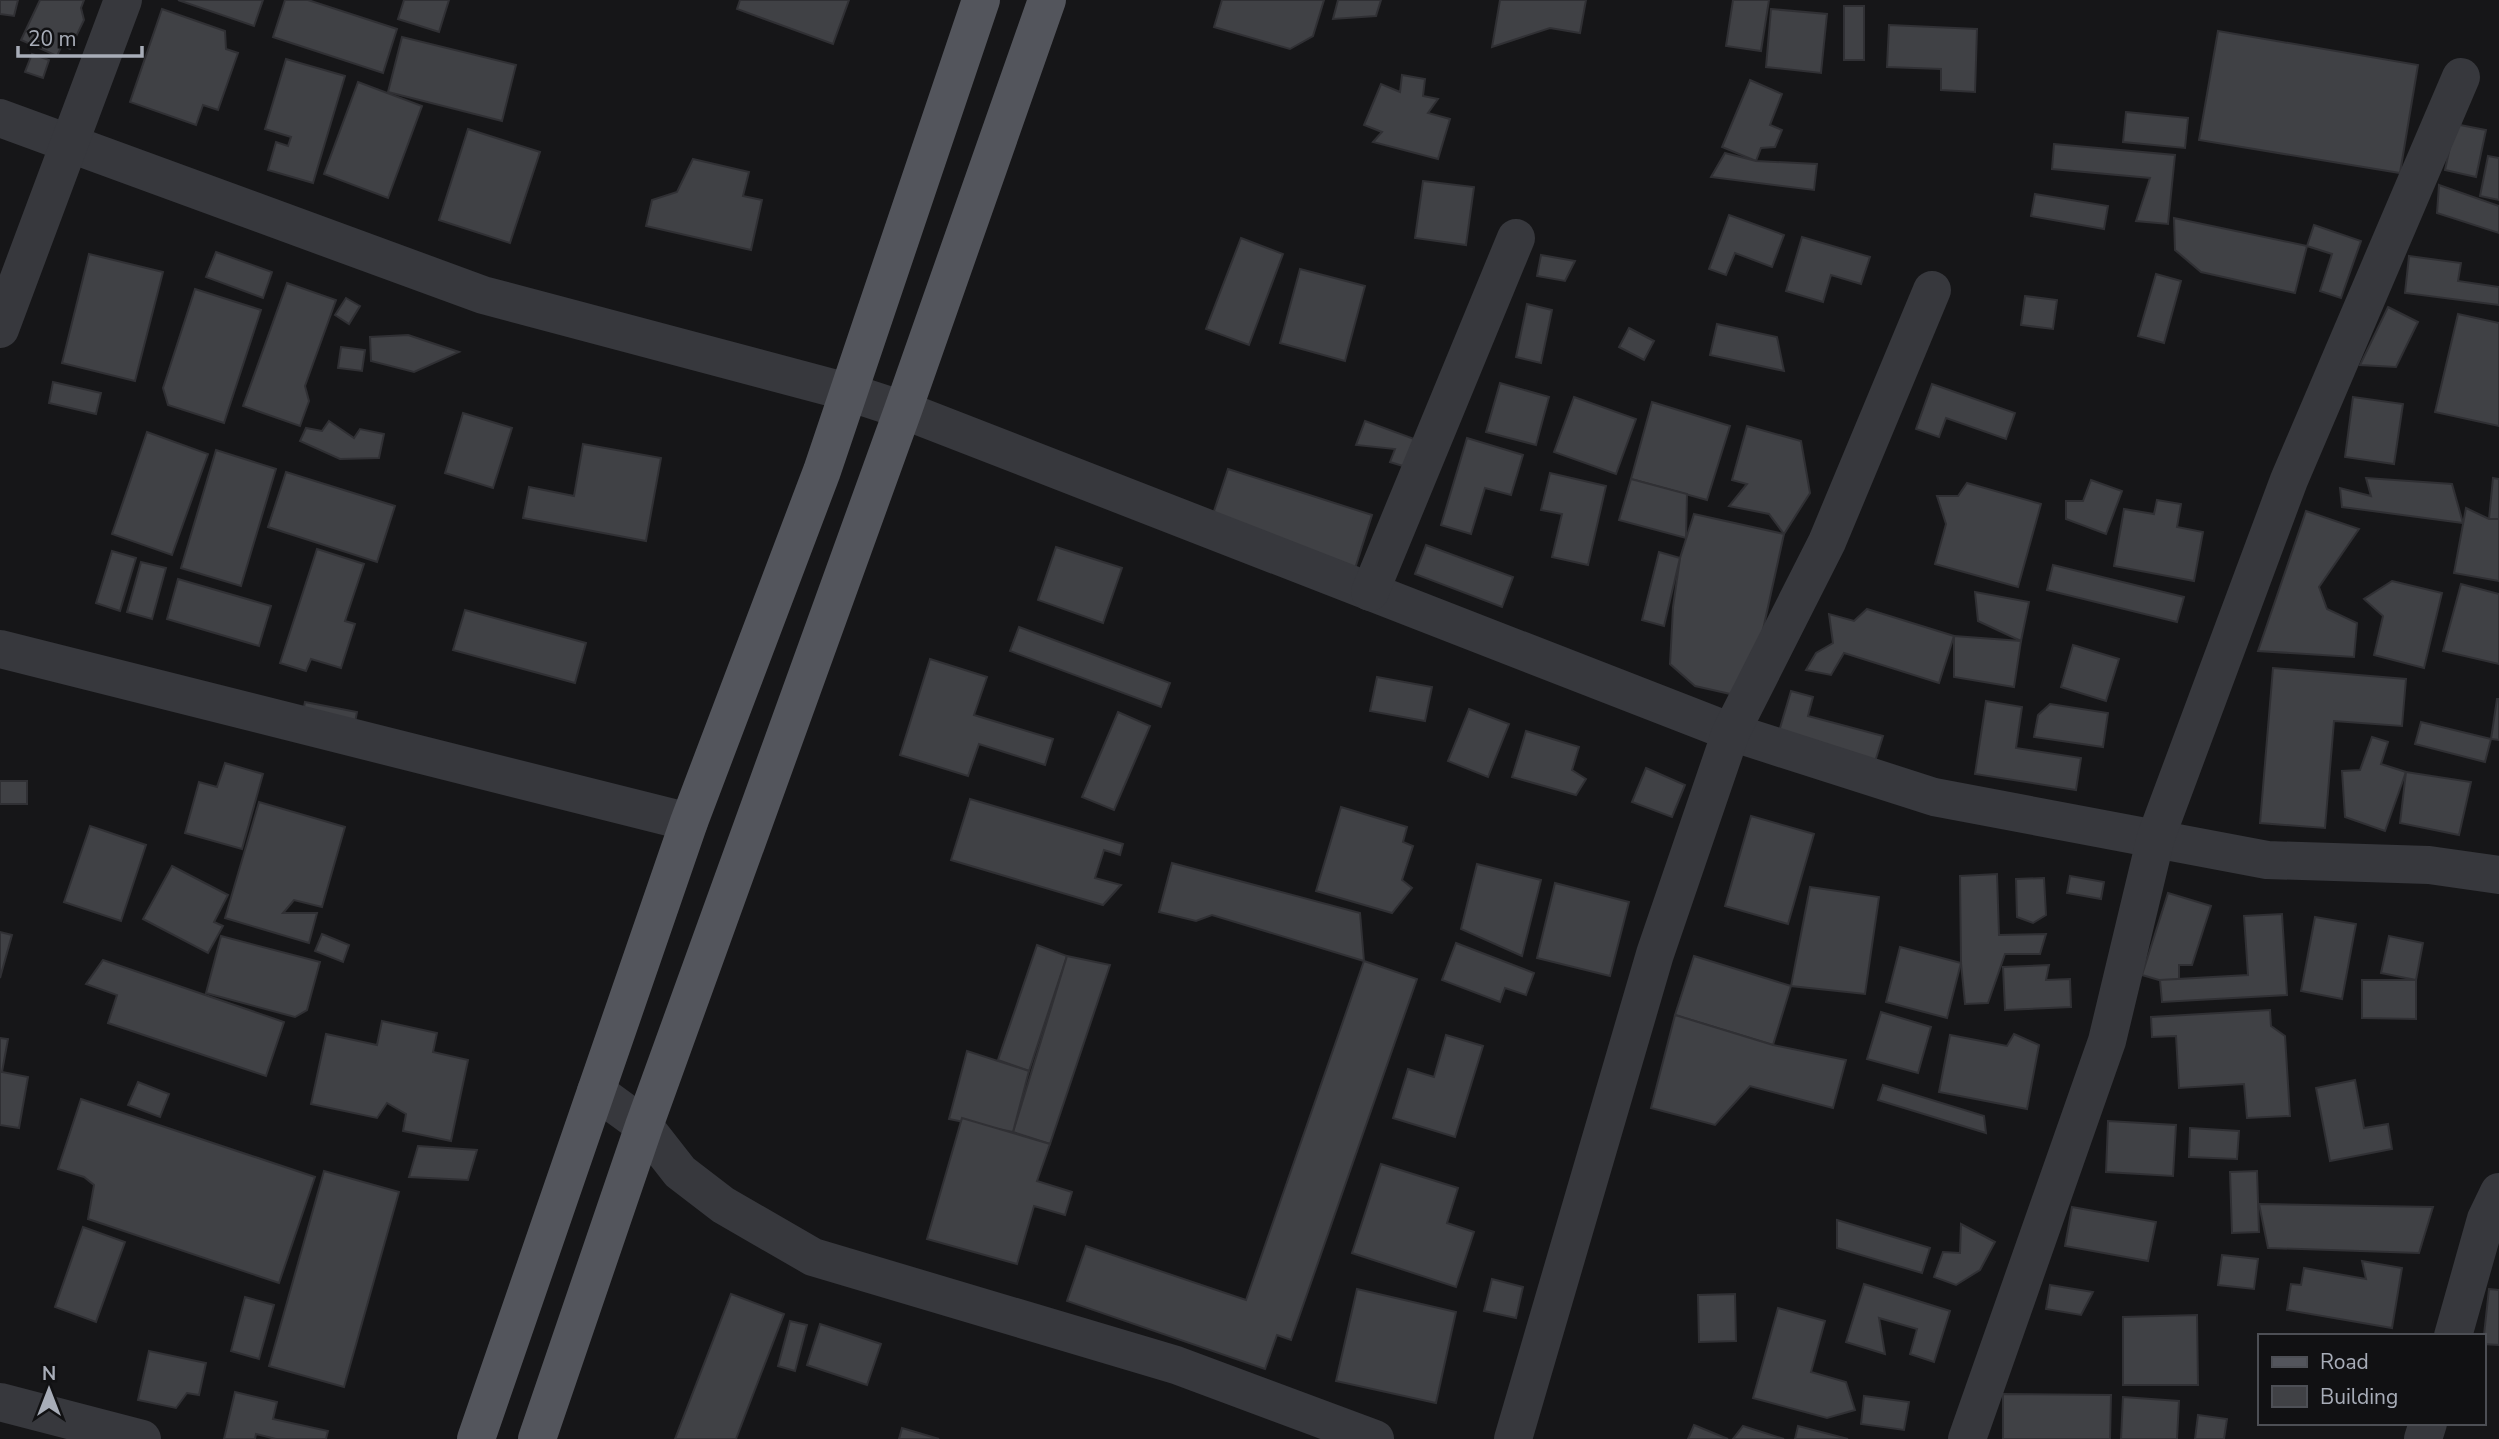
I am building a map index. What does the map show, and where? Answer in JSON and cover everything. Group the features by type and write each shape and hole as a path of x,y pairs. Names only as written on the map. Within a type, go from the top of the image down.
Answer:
{"main road":[{"path":"476,1439 689,822 822,471 981,0"},
{"path":"537,1439 643,1126 903,411 1047,0"}],"street":[{"path":"0,329 123,0"},
{"path":"1967,1439 2107,1041 2155,837 2289,480 2461,77"},
{"path":"0,118 482,295 848,392 903,411 1731,732 1934,797 2267,860 2429,865 2499,875"},
{"path":"1370,592 1516,238"},
{"path":"1513,1439 1655,954 1731,732 1827,542 1932,290"},
{"path":"0,649 689,822"},
{"path":"596,1091 643,1126 680,1172 723,1205 813,1257 1176,1365 1375,1439"},
{"path":"2454,1334 2486,1219 2499,1192"},
{"path":"0,1402 142,1439"}],"building":[{"path":"0,0 18,0 14,16 0,14"},
{"path":"40,0 84,0 81,8 84,20 70,49 62,45 57,56 21,40"},
{"path":"178,0 263,0 254,26"},
{"path":"285,0 308,0 397,29 383,73 273,37"},
{"path":"404,0 449,0 439,32 398,19"},
{"path":"740,0 849,0 833,44 737,9"},
{"path":"1222,0 1324,0 1313,36 1290,49 1214,27"},
{"path":"1338,0 1381,0 1376,16 1333,19"},
{"path":"1500,0 1586,0 1580,33 1550,28 1492,47"},
{"path":"1733,0 1769,0 1761,51 1726,46"},
{"path":"1844,6 1864,6 1864,60 1844,60"},
{"path":"162,9 225,31 226,49 238,53 218,110 203,105 196,125 130,102"},
{"path":"1771,9 1827,14 1821,73 1766,67"},
{"path":"1889,25 1977,29 1975,92 1941,90 1941,69 1887,67"},
{"path":"2218,31 2418,65 2400,173 2199,140"},
{"path":"402,37 516,65 502,121 388,92"},
{"path":"32,54 49,60 43,78 25,72"},
{"path":"286,59 345,76 313,183 268,170 276,142 288,146 291,137 265,129"},
{"path":"1402,75 1425,79 1423,96 1438,99 1428,113 1450,119 1438,159 1373,142 1382,132 1364,125 1381,84 1400,92"},
{"path":"1750,80 1782,94 1770,125 1782,130 1775,147 1761,148 1756,161 1722,147"},
{"path":"358,82 422,106 388,198 324,174"},
{"path":"2126,112 2188,118 2185,148 2123,142"},
{"path":"2455,124 2486,130 2476,177 2445,170"},
{"path":"468,129 540,152 510,243 439,220"},
{"path":"2054,144 2175,155 2168,224 2136,221 2150,178 2052,169"},
{"path":"1725,153 1756,161 1817,164 1814,190 1711,177"},
{"path":"2488,156 2499,158 2499,200 2480,196"},
{"path":"693,159 749,172 743,196 762,200 751,250 646,226 652,200 677,192"},
{"path":"1423,181 1474,187 1466,245 1415,238"},
{"path":"2439,185 2499,206 2499,233 2437,213"},
{"path":"2035,194 2108,206 2104,229 2031,216"},
{"path":"1729,215 1784,235 1772,267 1735,253 1726,275 1709,269"},
{"path":"2174,218 2307,246 2295,293 2201,272 2175,250"},
{"path":"2314,225 2361,241 2341,298 2320,291 2332,254 2307,246"},
{"path":"1802,237 1870,257 1861,284 1831,275 1823,302 1786,291"},
{"path":"1241,238 1283,254 1249,345 1206,329"},
{"path":"216,252 272,272 263,298 206,277"},
{"path":"89,254 163,272 135,381 62,363"},
{"path":"1541,255 1575,261 1565,281 1537,276"},
{"path":"2409,256 2461,263 2458,281 2499,287 2499,305 2405,293"},
{"path":"1300,269 1365,286 1345,361 1280,343"},
{"path":"2156,274 2181,281 2164,343 2138,336"},
{"path":"287,283 336,300 305,386 309,401 300,426 243,406"},
{"path":"195,289 261,310 224,423 168,405 163,388"},
{"path":"2025,296 2057,300 2053,329 2021,325"},
{"path":"346,298 360,306 349,324 335,315"},
{"path":"1527,304 1552,310 1541,363 1516,357"},
{"path":"2388,307 2418,322 2396,367 2360,365"},
{"path":"2458,314 2499,323 2499,426 2435,412"},
{"path":"1717,324 1777,337 1784,371 1710,355"},
{"path":"1629,328 1654,341 1644,360 1619,347"},
{"path":"408,335 459,352 414,372 371,361 370,337"},
{"path":"341,347 365,350 362,371 338,368"},
{"path":"53,382 101,393 96,414 49,403"},
{"path":"1500,383 1549,397 1536,445 1486,432"},
{"path":"1932,384 2015,413 2006,439 1946,418 1939,437 1916,429"},
{"path":"1574,397 1636,419 1616,474 1554,452"},
{"path":"2353,397 2403,404 2394,464 2345,457"},
{"path":"1652,402 1730,426 1707,500 1631,479"},
{"path":"463,413 512,428 493,488 445,473"},
{"path":"329,421 354,438 360,429 384,434 379,458 340,459 300,441 306,428 322,431"},
{"path":"1365,421 1417,440 1406,467 1390,462 1395,449 1356,445"},
{"path":"1747,426 1801,441 1810,493 1784,534 1769,514 1729,506 1747,484 1732,480"},
{"path":"147,432 208,454 172,555 112,534"},
{"path":"1467,438 1523,455 1511,495 1485,488 1471,534 1441,525"},
{"path":"583,444 661,458 646,541 523,518 529,487 574,496"},
{"path":"216,450 276,469 241,586 181,568"},
{"path":"1228,469 1372,515 1353,575 1208,529"},
{"path":"286,472 395,506 377,562 268,527"},
{"path":"1550,473 1606,486 1588,565 1552,557 1562,514 1541,510"},
{"path":"2366,478 2452,484 2463,523 2342,507 2340,488 2371,496"},
{"path":"2493,478 2499,479 2499,520 2489,519"},
{"path":"1631,479 1687,494 1686,538 1619,520"},
{"path":"2091,480 2122,491 2106,534 2066,519 2066,501 2083,501"},
{"path":"1967,483 2041,504 2018,587 1935,564 1946,524 1937,496 1958,496"},
{"path":"2157,500 2181,504 2177,527 2203,532 2194,581 2114,566 2124,509 2154,514"},
{"path":"2466,508 2489,519 2499,519 2499,581 2454,573"},
{"path":"2306,511 2359,529 2319,587 2327,609 2357,623 2354,657 2258,651"},
{"path":"1694,514 1784,534 1748,698 1695,686 1670,664 1673,607 1680,558"},
{"path":"1426,545 1513,577 1502,607 1415,574"},
{"path":"1056,547 1122,568 1103,623 1038,600"},
{"path":"317,549 364,564 345,621 355,624 341,668 311,659 306,671 280,663"},
{"path":"112,551 136,558 120,611 96,603"},
{"path":"1659,552 1680,558 1664,626 1642,620"},
{"path":"141,562 166,568 152,619 127,612"},
{"path":"2053,565 2184,597 2177,622 2047,590"},
{"path":"178,579 271,606 259,646 167,619"},
{"path":"2392,581 2442,593 2424,668 2374,655 2383,616 2364,599"},
{"path":"2461,584 2499,594 2499,664 2443,651"},
{"path":"1975,592 2029,602 2021,641 1978,621"},
{"path":"1867,609 1954,636 1939,683 1844,653 1831,675 1806,670 1816,653 1833,643 1829,614 1854,621"},
{"path":"465,610 586,643 575,683 453,650"},
{"path":"1019,627 1170,683 1161,707 1010,651"},
{"path":"1954,636 2021,641 2014,687 1954,677"},
{"path":"2073,645 2119,659 2106,701 2061,687"},
{"path":"930,659 987,677 974,715 1053,739 1045,765 979,744 968,776 900,755"},
{"path":"2273,668 2406,679 2402,726 2334,721 2325,828 2260,823"},
{"path":"1377,677 1432,687 1425,721 1370,711"},
{"path":"1791,691 1813,697 1808,716 1883,736 1874,765 1777,738"},
{"path":"2499,699 2499,740 2491,739"},
{"path":"1986,701 2022,707 2016,748 2081,758 2076,790 1975,774"},
{"path":"305,702 357,712 354,728 302,718"},
{"path":"2050,704 2108,713 2103,747 2034,737 2038,715"},
{"path":"1469,709 1509,724 1488,777 1448,761"},
{"path":"1118,712 1150,726 1114,810 1082,797"},
{"path":"2421,722 2491,739 2485,762 2415,744"},
{"path":"1526,731 1579,747 1572,770 1586,779 1576,795 1512,777"},
{"path":"2372,737 2388,742 2381,764 2406,772 2385,831 2345,817 2342,771 2360,770"},
{"path":"225,763 263,774 242,849 185,833 199,782 217,787"},
{"path":"1646,768 1685,785 1672,817 1632,802"},
{"path":"2406,772 2471,782 2459,835 2400,823"},
{"path":"0,781 27,781 27,804 0,804"},
{"path":"970,799 1123,844 1120,855 1104,850 1095,878 1121,885 1103,905 951,860"},
{"path":"259,802 345,827 322,907 294,900 283,913 317,913 309,943 225,918"},
{"path":"1341,807 1407,827 1403,842 1413,846 1402,880 1412,888 1392,913 1316,891"},
{"path":"1751,816 1814,834 1788,924 1725,906"},
{"path":"90,826 146,845 121,921 64,902"},
{"path":"1172,863 1360,913 1364,961 1212,915 1196,921 1159,912"},
{"path":"1477,864 1541,880 1522,956 1461,929"},
{"path":"172,866 228,895 214,922 223,926 208,953 143,919"},
{"path":"1997,874 1999,935 2046,934 2040,954 2005,954 1988,1003 1965,1004 1961,963 1960,876"},
{"path":"2070,876 2104,882 2101,899 2067,893"},
{"path":"2044,878 2046,915 2033,923 2017,917 2016,879"},
{"path":"1555,883 1629,902 1610,976 1537,958"},
{"path":"1810,887 1879,897 1865,994 1791,986"},
{"path":"2168,893 2211,906 2192,965 2179,965 2179,986 2142,975"},
{"path":"2282,914 2287,995 2162,1002 2160,980 2248,975 2244,916"},
{"path":"2315,917 2356,924 2342,999 2301,991"},
{"path":"0,932 12,935 0,978"},
{"path":"322,934 349,945 343,962 315,951"},
{"path":"221,936 320,962 307,1010 295,1017 206,993"},
{"path":"2389,936 2423,943 2416,980 2381,973"},
{"path":"1456,943 1534,973 1526,995 1505,988 1500,1002 1442,980"},
{"path":"1037,945 1067,956 1029,1071 998,1060"},
{"path":"1900,947 1961,963 1947,1018 1886,1002"},
{"path":"1067,956 1110,965 1050,1144 1013,1132"},
{"path":"1694,956 1791,986 1773,1045 1675,1015"},
{"path":"103,960 284,1022 266,1076 108,1023 117,995 86,984"},
{"path":"1364,961 1417,979 1291,1340 1277,1335 1265,1369 1067,1301 1086,1246 1246,1300"},
{"path":"2049,965 2046,980 2070,979 2071,1007 2005,1010 2003,967"},
{"path":"2362,980 2416,980 2416,1019 2362,1018"},
{"path":"2270,1010 2271,1026 2285,1036 2290,1116 2247,1118 2244,1084 2179,1088 2176,1036 2152,1037 2151,1017"},
{"path":"1881,1012 1931,1027 1918,1073 1867,1059"},
{"path":"1675,1015 1773,1045 1846,1060 1833,1108 1750,1086 1715,1125 1651,1108"},
{"path":"382,1021 437,1033 433,1052 468,1060 451,1141 403,1131 406,1114 387,1103 377,1118 311,1104 326,1034 377,1045"},
{"path":"2014,1034 2039,1045 2027,1109 1939,1092 1950,1035 2007,1046"},
{"path":"1446,1035 1483,1046 1455,1137 1393,1118 1408,1069 1434,1077"},
{"path":"0,1038 8,1039 2,1072 28,1077 19,1128 0,1125"},
{"path":"967,1051 1029,1071 1013,1132 949,1119"},
{"path":"2355,1080 2364,1128 2388,1124 2392,1149 2330,1161 2316,1088"},
{"path":"138,1082 169,1094 160,1117 128,1105"},
{"path":"1883,1085 1984,1116 1986,1133 1878,1100"},
{"path":"81,1099 315,1177 279,1283 88,1219 94,1185 84,1177 58,1169"},
{"path":"962,1118 1050,1144 1037,1181 1072,1192 1065,1215 1034,1206 1017,1264 927,1239"},
{"path":"2108,1121 2176,1125 2173,1176 2106,1172"},
{"path":"2190,1128 2239,1131 2237,1159 2189,1157"},
{"path":"418,1146 477,1150 468,1180 409,1177"},
{"path":"1381,1164 1458,1188 1447,1223 1474,1232 1456,1287 1352,1253"},
{"path":"324,1171 399,1192 344,1387 269,1366"},
{"path":"2257,1171 2259,1232 2232,1233 2230,1172"},
{"path":"2259,1204 2433,1207 2419,1253 2268,1248"},
{"path":"2072,1207 2156,1222 2148,1261 2065,1246"},
{"path":"1837,1220 1930,1248 1922,1273 1837,1248"},
{"path":"1961,1224 1995,1242 1980,1270 1956,1285 1934,1277 1943,1252 1960,1253"},
{"path":"83,1227 125,1242 96,1322 55,1307"},
{"path":"2222,1255 2258,1259 2254,1289 2218,1285"},
{"path":"2362,1261 2402,1268 2392,1328 2287,1310 2291,1284 2301,1285 2304,1268 2366,1279"},
{"path":"1492,1279 1523,1287 1516,1318 1484,1311"},
{"path":"1864,1284 1950,1311 1934,1362 1910,1354 1917,1329 1879,1318 1885,1354 1846,1342"},
{"path":"2050,1285 2093,1292 2081,1315 2046,1309"},
{"path":"1357,1289 1456,1312 1436,1403 1336,1381"},
{"path":"2489,1289 2499,1290 2499,1345 2485,1344"},
{"path":"731,1294 784,1314 736,1439 675,1439"},
{"path":"1735,1294 1736,1341 1699,1342 1698,1295"},
{"path":"245,1297 274,1305 259,1359 231,1351"},
{"path":"1778,1308 1825,1321 1811,1372 1846,1382 1855,1410 1827,1418 1753,1398"},
{"path":"2197,1315 2198,1385 2123,1385 2123,1317"},
{"path":"790,1321 807,1325 795,1371 778,1366"},
{"path":"820,1324 881,1344 867,1385 807,1365"},
{"path":"149,1351 206,1363 199,1395 187,1393 176,1408 138,1400"},
{"path":"235,1392 277,1402 273,1419 328,1431 326,1439 276,1439 256,1434 255,1439 224,1439"},
{"path":"2003,1394 2111,1395 2110,1439 2003,1439"},
{"path":"1864,1396 1909,1402 1904,1430 1861,1424"},
{"path":"2123,1397 2179,1401 2177,1439 2121,1439"},
{"path":"2198,1415 2227,1419 2224,1439 2195,1439"},
{"path":"1694,1425 1728,1439 1688,1439"},
{"path":"1743,1426 1784,1439 1733,1439"},
{"path":"1798,1426 1848,1439 1795,1439"},
{"path":"902,1428 939,1439 899,1439"}]}
